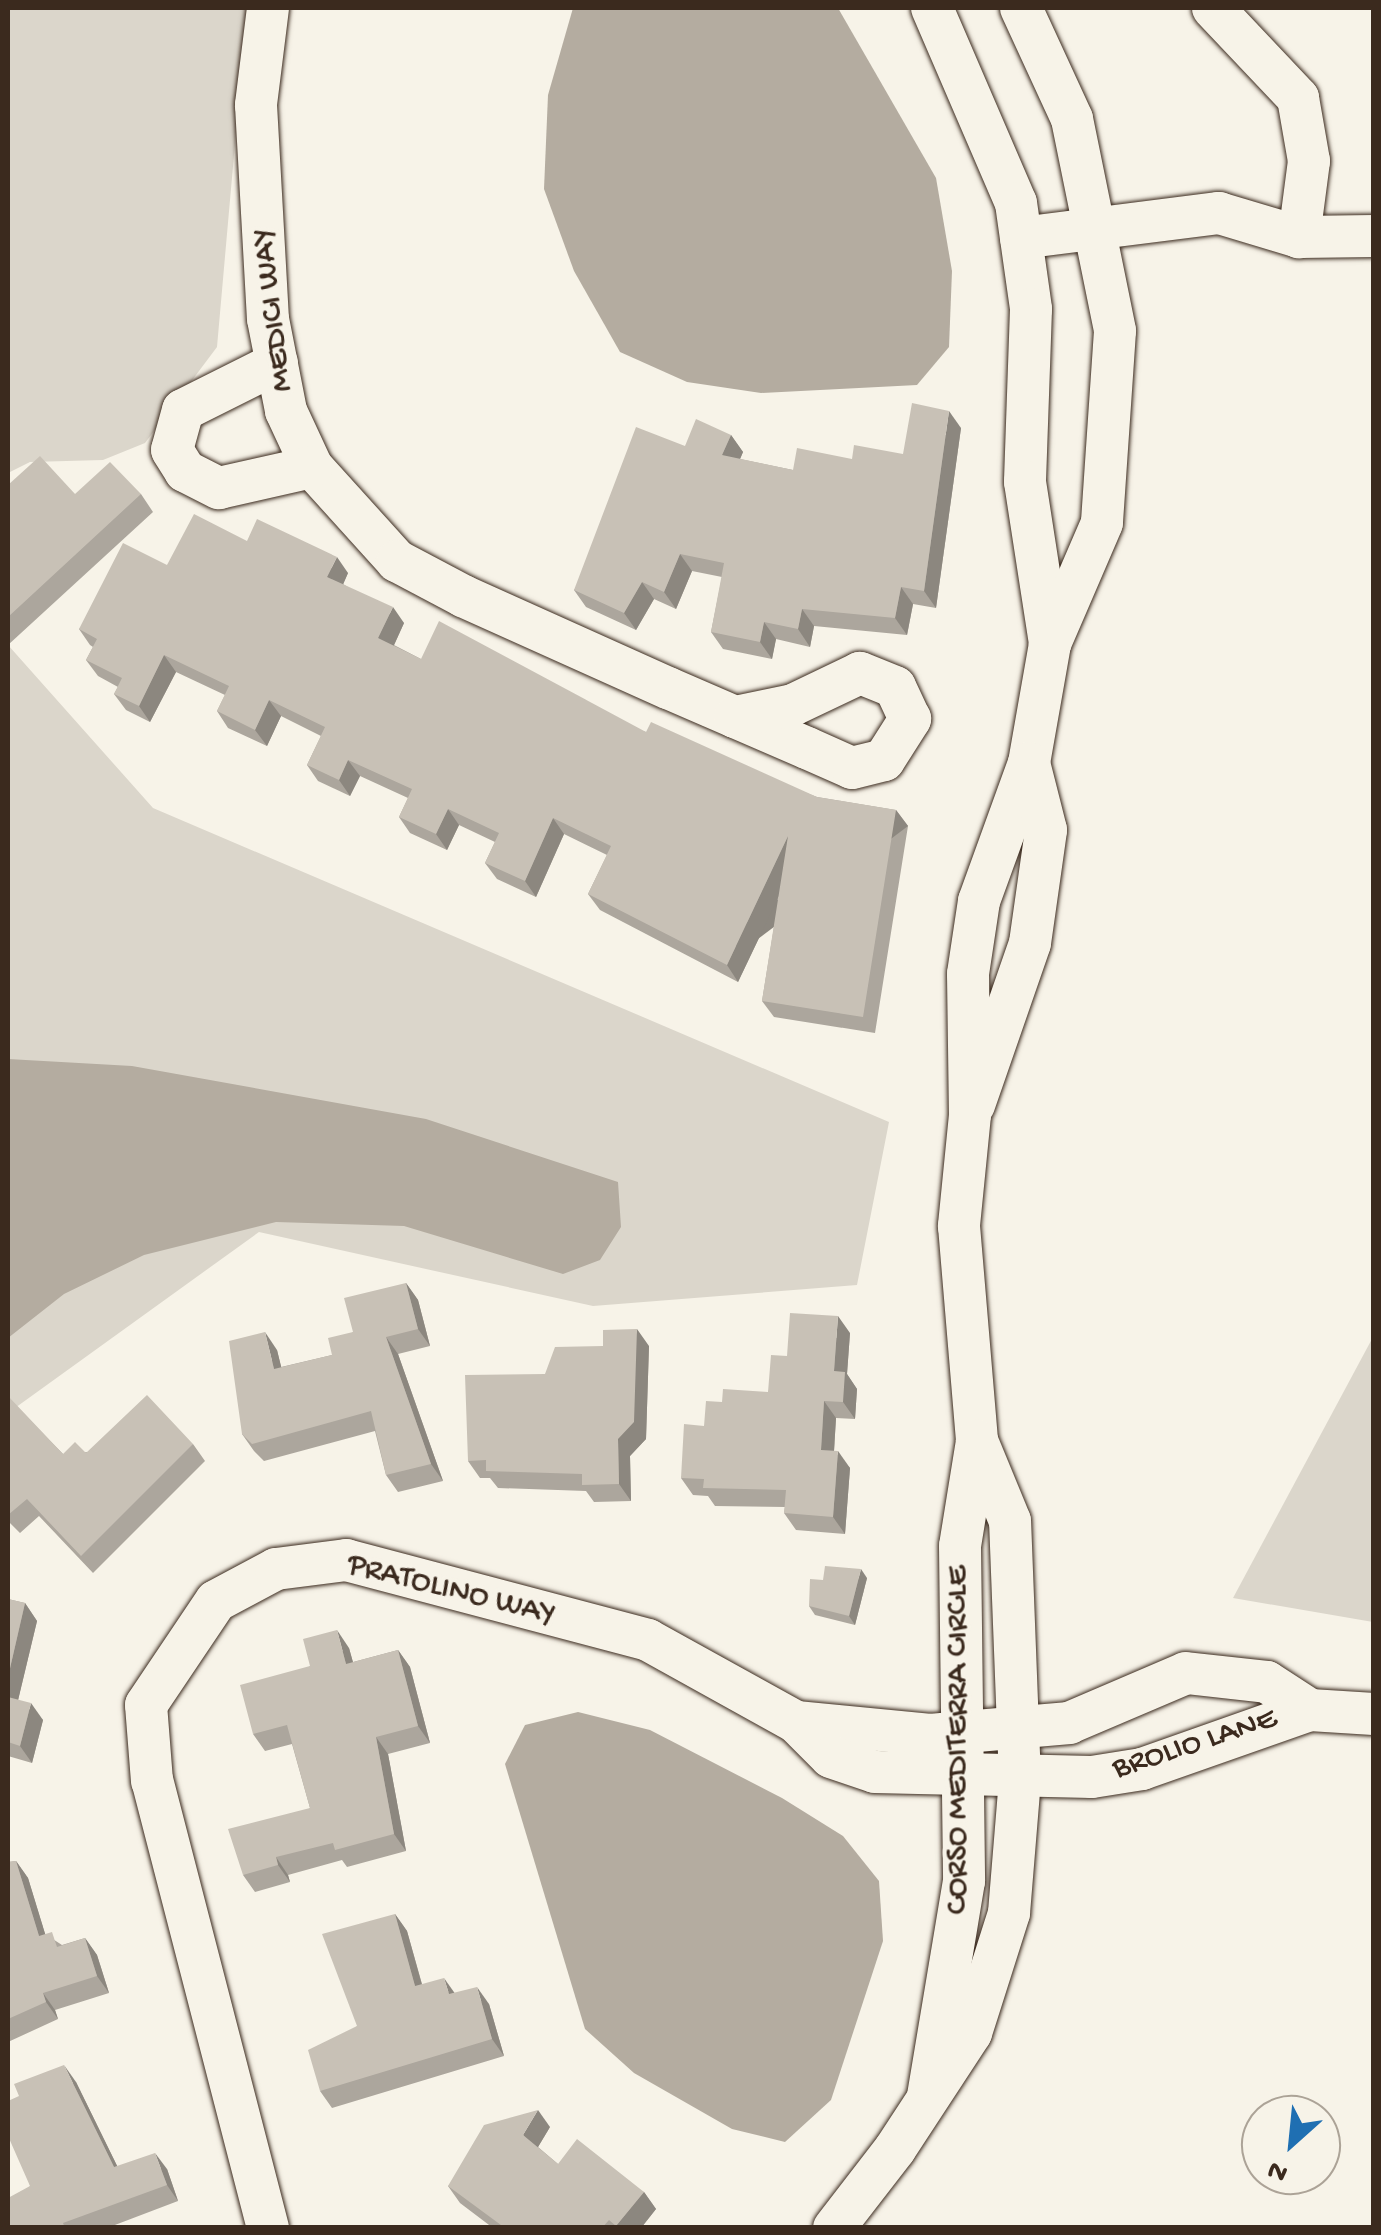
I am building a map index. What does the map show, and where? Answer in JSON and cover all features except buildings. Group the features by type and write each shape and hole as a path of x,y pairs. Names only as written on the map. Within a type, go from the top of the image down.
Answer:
{"street":[{"name":"MEDICI WAY","path":"268,8 256,105 277,363 312,467 396,561 735,717"},
{"name":"CORSO MEDITERRA CIRCLE","path":"932,8 991,131 1020,238 1031,308 1025,482 1050,644"},
{"name":"CORSO MEDITERRA CIRCLE","path":"928,2098 964,1881 960,1546 977,1441 959,1226 970,1115 968,974 980,901 1030,764 1050,644 1102,522 1113,444 1115,330 1096,222 1072,119 1021,8"},
{"path":"1213,8 1298,98 1310,161 1299,237"},
{"path":"1020,238 1096,222 1220,213 1299,237 1374,236"},
{"path":"277,363 184,410 172,450 186,471 219,488 312,467"},
{"name":"CORSO MEDITERRA CIRCLE","path":"970,1115 1030,943 1046,830 1030,764"},
{"name":"CORSO MEDITERRA CIRCLE","path":"834,2228 928,2098 991,1984 1009,1913 1020,1780 1010,1521 977,1441"},
{"name":"PRATOLINO WAY","path":"268,2228 152,1781 146,1704 216,1601 276,1568 346,1560 648,1640 796,1722 813,1745 849,1766 963,1779"},
{"name":"BROLIO LANE","path":"962,1732 1098,1716 1186,1673 1267,1682 1310,1710"},
{"name":"BROLIO LANE","path":"963,1779 1020,1780 1142,1769 1310,1710 1374,1714"},
{"name":"PRATOLINO WAY","path":"796,1722 962,1732"}],"shaded area":[{"path":"8,8 247,8 217,347 145,443 103,460 30,462 8,473"},
{"path":"573,8 838,8 936,178 952,271 949,347 917,385 761,393 687,382 620,352 574,271 544,189 548,95"},
{"path":"8,645 153,808 889,1122 857,1285 593,1306 259,1232 8,1413"},
{"path":"8,1059 132,1066 426,1119 618,1182 621,1227 600,1260 563,1274 404,1226 276,1222 144,1255 64,1294 8,1338"},
{"path":"1373,1337 1373,1622 1233,1598"},
{"path":"578,1712 650,1730 782,1798 843,1836 879,1881 883,1941 831,2100 785,2142 732,2129 634,2073 585,2029 505,1764 525,1725"}]}
